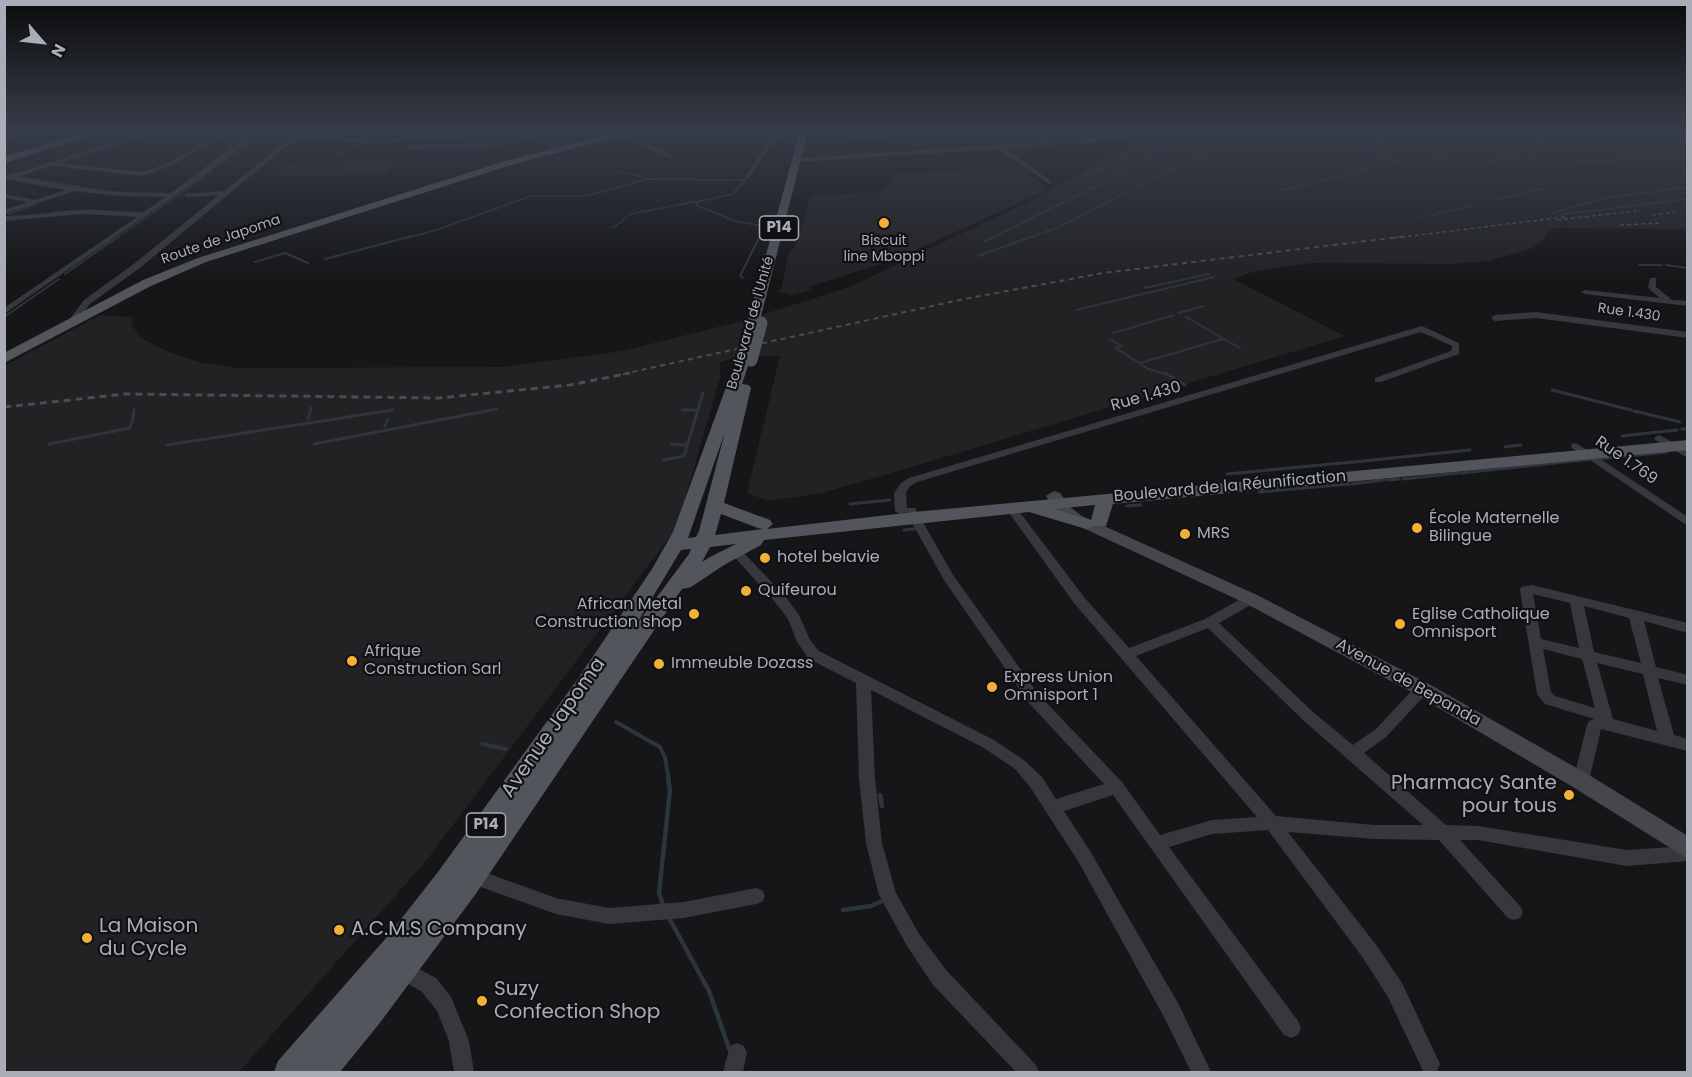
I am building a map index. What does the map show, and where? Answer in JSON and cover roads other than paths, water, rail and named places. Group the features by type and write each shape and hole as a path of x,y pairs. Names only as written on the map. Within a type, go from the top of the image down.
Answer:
{"main road":[{"name":"Route de Japoma","path":"4,360 147,283 202,260 450,181"},
{"name":"Boulevard de l'Unité","path":"693,538 747,360 795,181"},
{"name":"Boulevard de l'Unité","path":"693,538 714,505 747,360"},
{"name":"Boulevard de la Réunification","path":"693,538 909,512 1016,507 1062,499 1107,498 1582,450 1673,443 1688,436"},
{"path":"909,512 1582,450"},
{"path":"1016,507 1093,523 1107,498"},
{"name":"Avenue de Bepanda","path":"1062,499 1070,514 1251,599 1422,689 1581,781 1688,849"},
{"path":"714,505 769,528"},
{"path":"665,598 769,528"},
{"name":"Avenue Japoma","path":"289,1072 404,937 593,688 697,556 693,538"},
{"name":"Avenue Japoma","path":"321,1072 404,970 473,876 593,688 693,538"}],"street":[{"path":"26,181 74,189 171,195"},
{"path":"4,312 190,181"},
{"path":"70,324 87,302 138,265 241,181"},
{"path":"4,212 74,189"},
{"path":"187,195 225,194"},
{"path":"4,196 37,201"},
{"path":"4,219 83,212 142,215"},
{"path":"1653,280 1652,288 1670,302"},
{"path":"1585,292 1688,304"},
{"name":"Rue 1.430","path":"1495,318 1536,315 1688,336"},
{"name":"Rue 1.430","path":"909,512 900,493 913,480 1422,329 1455,345 1456,352 1378,380"},
{"path":"1673,443 1688,454"},
{"name":"Rue 1.769","path":"1582,450 1688,523"},
{"path":"1016,507 1073,593 1272,823 1376,962 1410,1018 1430,1064"},
{"path":"909,512 948,577 1034,699 1116,787 1291,1028"},
{"path":"735,551 780,599 794,618 807,648 822,660 951,724 1007,756 1036,782 1084,856 1172,1012 1201,1072"},
{"path":"1688,628 1532,589 1526,590 1546,698 1688,745"},
{"path":"1125,655 1210,622 1251,599"},
{"path":"1576,600 1605,719"},
{"path":"1635,615 1667,739"},
{"path":"1210,622 1308,716 1443,833 1514,912"},
{"path":"1534,642 1688,680"},
{"path":"863,680 867,778 874,843 888,895 913,940 940,978 1029,1072"},
{"path":"1353,753 1381,733 1422,689"},
{"path":"1581,781 1594,725 1605,719"},
{"path":"1054,807 1116,787"},
{"path":"1157,843 1212,827 1272,823 1374,832 1497,835 1627,858 1688,854"},
{"path":"473,876 556,906 609,916 684,910 756,896"},
{"path":"404,970 429,985 444,1004 459,1041 464,1072"}],"waterway":[{"path":"44,181 66,185"},
{"path":"117,238 198,181"},
{"path":"407,238 531,196 586,196 640,181"},
{"path":"744,181 732,194 700,201 696,205 735,221 762,226 760,238"},
{"path":"992,238 1104,181"},
{"path":"1135,188 1148,181"},
{"path":"1280,190 1319,181"},
{"path":"69,185 97,190"},
{"path":"1552,213 1605,198 1688,187"},
{"path":"1495,200 1547,188"},
{"path":"1029,238 1059,227 1127,192"},
{"path":"1556,215 1688,199"},
{"path":"613,228 630,214 699,201"},
{"path":"9,214 36,204"},
{"path":"1429,216 1475,205"},
{"path":"84,210 142,213"},
{"path":"51,213 74,211"},
{"path":"4,217 20,216"},
{"path":"65,274 119,236"},
{"path":"325,259 412,236"},
{"path":"743,278 740,276 760,236"},
{"path":"985,241 995,236"},
{"path":"978,256 1033,236"},
{"path":"255,262 285,253 308,263"},
{"path":"1639,265 1662,265"},
{"path":"1666,265 1688,268"},
{"path":"1144,288 1209,274"},
{"path":"1076,310 1214,277"},
{"path":"4,317 59,279"},
{"path":"1179,313 1204,306"},
{"path":"1113,333 1174,315"},
{"path":"1186,317 1240,348"},
{"path":"1109,339 1122,346 1116,348 1139,363"},
{"path":"1140,363 1223,339"},
{"path":"1141,364 1148,369 1166,374"},
{"path":"1166,374 1185,385"},
{"path":"1552,390 1631,410"},
{"path":"698,410 703,393"},
{"path":"308,419 311,408"},
{"path":"314,444 497,409"},
{"path":"132,422 134,410"},
{"path":"167,445 393,410"},
{"path":"682,410 698,410"},
{"path":"664,460 684,456 698,410"},
{"path":"1634,411 1680,422"},
{"path":"385,426 388,419"},
{"path":"49,444 130,428 131,424"},
{"path":"1682,429 1688,429"},
{"path":"1659,432 1677,430"},
{"path":"1622,436 1658,432"},
{"path":"671,444 687,445"},
{"path":"1505,447 1521,445"},
{"path":"1344,463 1470,450"},
{"path":"1598,459 1667,452"},
{"path":"1462,473 1592,459"},
{"path":"1227,474 1342,463"},
{"path":"1403,479 1459,473"},
{"path":"1388,480 1399,479"},
{"path":"1352,484 1384,480"},
{"path":"1259,492 1349,484"},
{"path":"850,504 890,500"},
{"path":"1127,506 1141,505"},
{"path":"904,530 914,529"},
{"path":"616,722 660,747 665,758 669,781"},
{"path":"482,744 506,749"},
{"path":"664,908 659,893 670,790 668,779"},
{"path":"880,795 882,806"},
{"path":"843,910 871,906 884,900"},
{"path":"668,916 709,991 730,1051"}],"railway":[{"path":"1557,220 1636,211"},
{"path":"1652,215 1675,212"},
{"path":"1394,238 1565,217"},
{"path":"1620,225 1662,223"},
{"path":"623,374 964,299 1103,273 1407,236"},
{"path":"4,407 126,394 439,398 570,385 630,373"}],"place":[{"name":"Biscuit line Mboppi","path":"884,223"},
{"name":"École Maternelle Bilingue","path":"1417,528"},
{"name":"MRS","path":"1185,534"},
{"name":"hotel belavie","path":"765,558"},
{"name":"Quifeurou","path":"746,591"},
{"name":"African Metal Construction shop","path":"694,614"},
{"name":"Eglise Catholique Omnisport","path":"1400,624"},
{"name":"Afrique Construction Sarl","path":"352,661"},
{"name":"Immeuble Dozass","path":"659,664"},
{"name":"Express Union Omnisport 1","path":"992,687"},
{"name":"Pharmacy Sante pour tous","path":"1569,795"},
{"name":"A.C.M.S Company","path":"339,930"},
{"name":"La Maison du Cycle","path":"87,938"},
{"name":"Suzy Confection Shop","path":"482,1001"}]}
